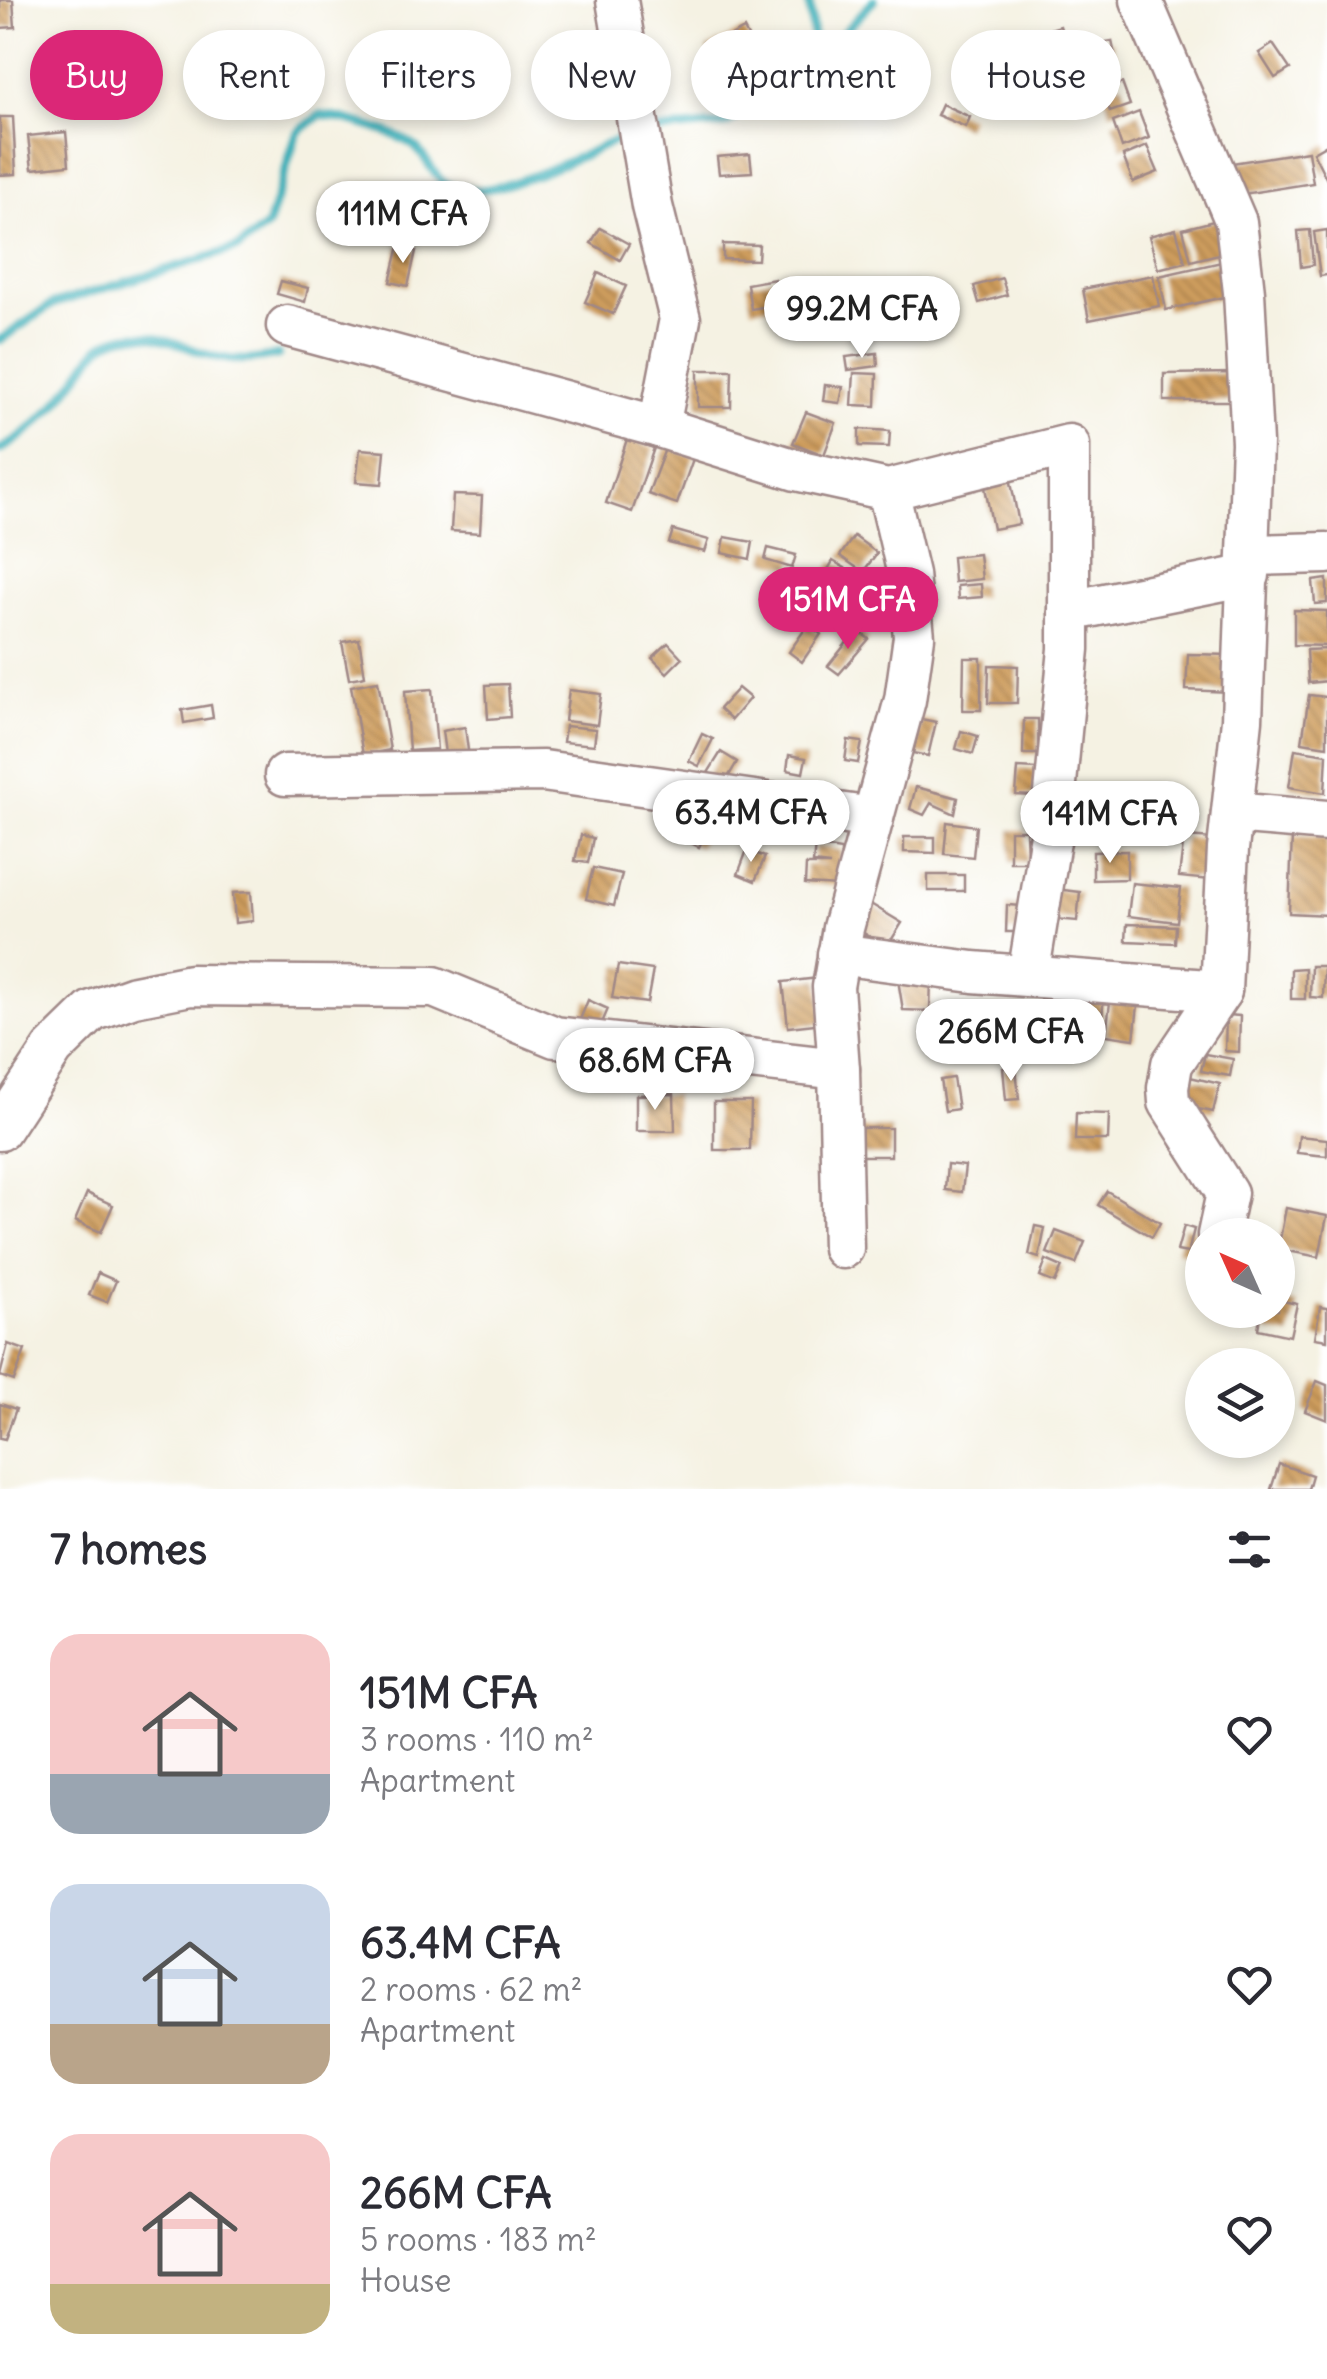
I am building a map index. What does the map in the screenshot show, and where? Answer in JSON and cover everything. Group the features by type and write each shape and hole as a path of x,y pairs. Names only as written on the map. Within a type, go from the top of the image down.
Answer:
{"street":[{"path":"617,0 652,206 680,319 659,426"},
{"path":"1140,0 1236,222 1244,292 1252,443 1249,565 1242,720 1221,991 1172,1064 1168,1088 1169,1102 1228,1193 1222,1218"},
{"path":"287,326 659,426 796,470 888,490 1068,445 1069,649 1050,836 1028,976"},
{"path":"843,1248 833,987 838,954 905,700 914,638 908,574 888,490"},
{"path":"1069,611 1249,565 1327,553"},
{"path":"286,776 543,771 874,818"},
{"path":"1232,813 1327,821"},
{"path":"838,954 1028,976 1221,991"},
{"path":"0,1130 53,1049 92,1011 134,996 190,985 434,988 555,1038 839,1070"}],"building":[{"path":"0,0 13,0 15,27 0,28"},
{"path":"1273,44 1290,69 1275,78 1259,53"},
{"path":"1121,83 1130,105 1121,108"},
{"path":"942,104 951,108 951,120 969,120 966,127 937,115"},
{"path":"1139,112 1149,138 1122,148 1113,122"},
{"path":"0,117 13,117 16,174 0,175"},
{"path":"66,132 69,165 32,169 28,136"},
{"path":"1327,144 1327,180 1313,152"},
{"path":"1147,146 1158,172 1133,182 1123,156"},
{"path":"1308,151 1313,183 1236,195 1232,163"},
{"path":"750,154 752,172 719,174 717,157"},
{"path":"1221,219 1230,251 1191,261 1183,229"},
{"path":"600,228 629,244 620,260 591,243"},
{"path":"1176,229 1185,262 1158,269 1149,236"},
{"path":"1310,230 1313,265 1301,267 1298,231"},
{"path":"1327,230 1327,275 1320,276 1314,232"},
{"path":"723,244 759,245 758,260 723,259"},
{"path":"399,246 416,251 408,286 390,282"},
{"path":"1226,261 1233,295 1166,310 1159,276"},
{"path":"598,273 626,286 613,314 585,302"},
{"path":"1153,275 1159,306 1089,320 1083,289"},
{"path":"1002,278 1007,295 979,303 974,286"},
{"path":"775,279 780,304 751,309 747,284"},
{"path":"281,281 308,288 305,302 277,294"},
{"path":"877,353 878,366 848,370 846,357"},
{"path":"698,370 732,370 731,407 698,407"},
{"path":"854,373 877,374 876,406 852,405"},
{"path":"1234,373 1234,401 1164,401 1164,374"},
{"path":"825,385 843,387 840,403 823,401"},
{"path":"806,412 836,423 824,455 793,443"},
{"path":"859,429 890,431 889,447 859,446"},
{"path":"627,439 654,448 632,512 606,503"},
{"path":"666,446 694,456 677,504 648,494"},
{"path":"360,449 385,451 382,484 356,482"},
{"path":"1010,477 1019,524 993,529 984,482"},
{"path":"453,495 482,496 480,533 451,531"},
{"path":"673,530 709,540 705,552 669,543"},
{"path":"854,536 877,553 863,572 840,556"},
{"path":"725,537 753,542 750,559 722,553"},
{"path":"768,548 796,555 792,568 765,560"},
{"path":"979,554 982,579 954,582 952,557"},
{"path":"833,561 845,568 815,617 804,610"},
{"path":"845,575 877,600 869,609 838,585"},
{"path":"1327,579 1327,603 1315,604 1313,581"},
{"path":"981,584 982,597 958,599 957,586"},
{"path":"1294,610 1327,611 1327,646 1294,645"},
{"path":"808,625 821,634 802,662 789,652"},
{"path":"857,630 869,639 839,674 828,666"},
{"path":"359,639 365,676 349,679 342,642"},
{"path":"668,643 682,658 667,673 652,658"},
{"path":"1327,649 1327,681 1308,683 1306,650"},
{"path":"1188,654 1232,655 1230,692 1186,690"},
{"path":"964,658 981,658 981,710 963,710"},
{"path":"989,665 1018,666 1017,703 988,703"},
{"path":"378,681 390,750 363,755 351,686"},
{"path":"508,684 510,717 488,719 486,685"},
{"path":"738,688 750,698 731,720 719,709"},
{"path":"432,689 437,749 409,751 405,691"},
{"path":"569,690 601,694 597,725 565,721"},
{"path":"1309,695 1327,697 1327,746 1302,742"},
{"path":"211,705 213,718 184,723 182,710"},
{"path":"921,719 936,722 928,756 913,753"},
{"path":"1024,719 1038,719 1038,754 1023,754"},
{"path":"565,726 596,729 594,745 563,742"},
{"path":"465,727 470,766 447,769 442,731"},
{"path":"961,731 978,736 973,754 956,749"},
{"path":"702,734 713,739 699,766 689,761"},
{"path":"848,740 862,742 858,763 845,761"},
{"path":"1295,749 1327,754 1325,793 1289,787"},
{"path":"721,752 737,762 723,786 706,776"},
{"path":"789,755 806,758 803,773 787,770"},
{"path":"1018,768 1036,769 1034,796 1016,795"},
{"path":"916,787 958,798 955,814 931,803 924,815 910,809"},
{"path":"1138,799 1166,801 1165,829 1137,828"},
{"path":"696,815 711,821 699,847 685,840"},
{"path":"947,822 976,826 973,857 944,854"},
{"path":"1010,830 1026,830 1027,862 1010,862"},
{"path":"581,835 593,838 588,863 575,861"},
{"path":"1292,836 1327,837 1327,915 1289,913"},
{"path":"904,837 935,837 935,853 904,852"},
{"path":"1184,837 1214,839 1210,880 1179,877"},
{"path":"815,846 841,850 840,886 805,884 806,865 830,865 813,863"},
{"path":"747,850 765,857 755,881 738,874"},
{"path":"1127,851 1127,879 1093,880 1093,852"},
{"path":"593,868 622,874 614,906 586,899"},
{"path":"928,875 964,875 964,891 928,891"},
{"path":"1132,883 1181,888 1177,922 1128,916"},
{"path":"1048,888 1080,892 1077,921 1045,918"},
{"path":"251,892 253,921 235,923 233,893"},
{"path":"869,903 902,923 887,947 854,927"},
{"path":"1007,905 1022,906 1020,932 1006,932"},
{"path":"1127,924 1176,926 1175,943 1126,941"},
{"path":"618,965 653,970 647,1003 612,998"},
{"path":"1311,966 1324,966 1323,998 1310,997"},
{"path":"1305,968 1305,999 1291,999 1291,969"},
{"path":"819,978 824,1023 788,1027 783,982"},
{"path":"931,978 930,1011 903,1010 898,980"},
{"path":"1074,993 1104,996 1100,1038 1070,1035"},
{"path":"1111,994 1139,997 1134,1039 1106,1035"},
{"path":"588,1000 608,1009 599,1030 579,1022"},
{"path":"1226,1015 1240,1016 1239,1052 1225,1051"},
{"path":"1028,1018 1046,1019 1046,1035 1027,1035"},
{"path":"1205,1054 1233,1059 1230,1076 1201,1071"},
{"path":"1016,1067 1019,1099 1006,1100 1003,1068"},
{"path":"1190,1077 1220,1084 1213,1112 1184,1106"},
{"path":"953,1078 958,1109 945,1111 940,1080"},
{"path":"674,1094 675,1131 636,1131 636,1095"},
{"path":"714,1102 751,1102 750,1150 714,1150"},
{"path":"1076,1113 1109,1114 1108,1140 1075,1140"},
{"path":"859,1128 891,1128 891,1156 859,1156"},
{"path":"1299,1136 1327,1139 1327,1156 1297,1153"},
{"path":"947,1164 965,1166 962,1192 945,1190"},
{"path":"1107,1191 1160,1223 1152,1237 1098,1205"},
{"path":"87,1193 113,1205 101,1232 75,1221"},
{"path":"1286,1208 1327,1216 1319,1257 1295,1252 1295,1218 1284,1218"},
{"path":"1035,1226 1045,1228 1039,1258 1029,1255"},
{"path":"1184,1226 1185,1226 1185,1252 1177,1251"},
{"path":"1056,1231 1085,1242 1076,1264 1047,1253"},
{"path":"1046,1260 1062,1267 1055,1283 1040,1277"},
{"path":"98,1273 116,1281 107,1302 89,1295"},
{"path":"1320,1307 1327,1308 1327,1340 1315,1338"},
{"path":"1258,1328 1292,1328 1290,1336"},
{"path":"8,1344 25,1350 14,1381 0,1376"},
{"path":"1317,1381 1327,1385 1327,1420 1305,1411"},
{"path":"0,1404 16,1409 5,1439 0,1438"},
{"path":"1279,1464 1312,1475 1308,1489 1271,1489"}],"waterway":[{"path":"651,131 726,124 816,62 809,0"},
{"path":"846,30 874,0"},
{"path":"0,340 53,304 238,248 268,225 297,133 320,115 395,135 414,146 443,182 460,189 509,184 631,134"},
{"path":"0,450 41,420 95,353 117,338 145,335 232,360 278,355"}]}
